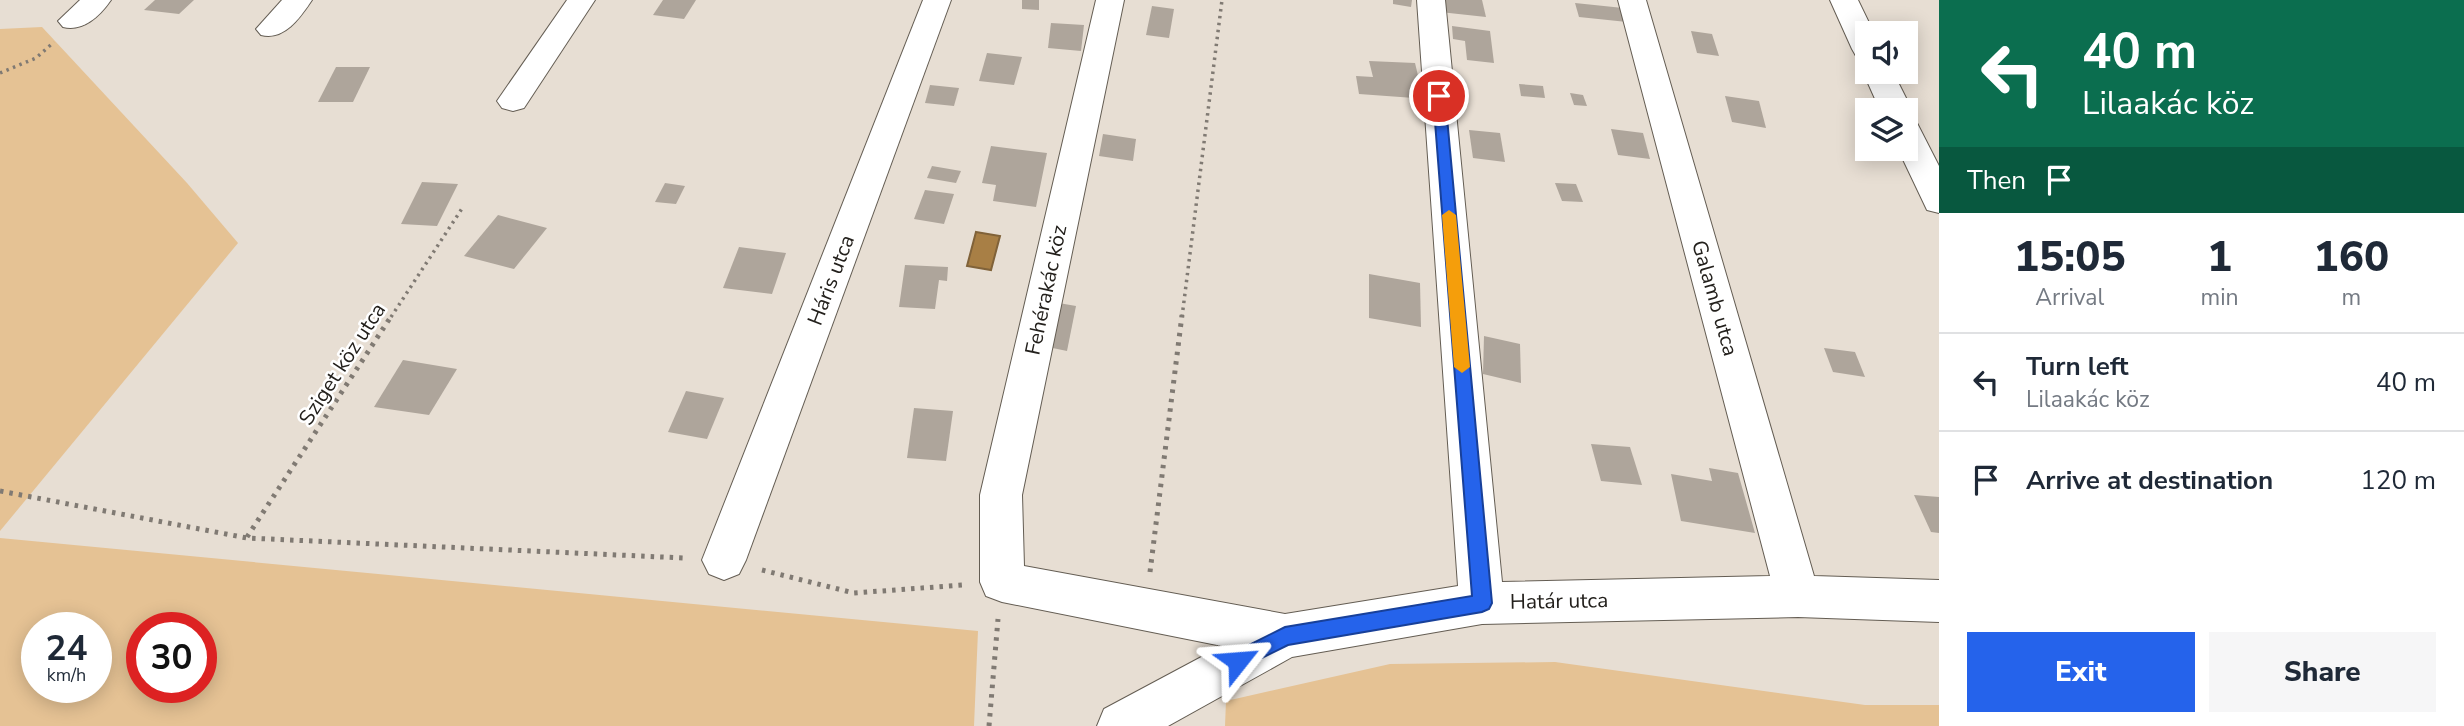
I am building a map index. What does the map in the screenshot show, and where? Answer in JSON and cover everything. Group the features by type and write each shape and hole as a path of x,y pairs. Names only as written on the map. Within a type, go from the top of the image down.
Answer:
{"street":[{"path":"73,21 97,0"},
{"path":"271,29 298,0"},
{"path":"513,101 581,0"},
{"name":"Háris utca","path":"724,560 937,0"},
{"name":"Fehérakác köz","path":"1002,582 1001,495 1110,0"},
{"path":"1431,0 1482,603"},
{"name":"Galamb utca","path":"1632,0 1798,596"},
{"path":"1844,0 1855,23"},
{"path":"1918,156 1939,201"},
{"path":"1002,582 1285,636"},
{"name":"Határ utca","path":"1121,726 1285,636 1482,603 1798,596 1939,601"}],"path":[{"path":"1145,609 1222,0"},
{"path":"0,73 48,51 73,21"},
{"name":"Sziget köz utca","path":"247,538 463,207"},
{"path":"0,491 247,538 724,560 854,593 1002,582 989,726"}],"shaded area":[{"path":"42,27 187,183 238,243 0,531 0,29"},
{"path":"976,232 1000,236 991,270 967,266"},
{"path":"0,538 978,631 974,726 0,726"},
{"path":"1555,662 1865,705 1939,705 1939,726 1225,726 1226,701 1390,664"}],"building":[{"path":"155,0 194,0 179,14 144,10"},
{"path":"663,0 696,0 684,19 653,15"},
{"path":"1022,0 1039,0 1039,10 1022,9"},
{"path":"1393,0 1412,0 1411,7 1393,4"},
{"path":"1438,0 1482,0 1486,17 1440,12"},
{"path":"1575,3 1623,8 1627,22 1579,17"},
{"path":"1152,6 1174,9 1169,38 1146,35"},
{"path":"1051,23 1084,25 1081,51 1048,48"},
{"path":"1452,26 1490,31 1494,63 1467,60 1465,41 1453,39"},
{"path":"1691,31 1712,34 1719,56 1697,53"},
{"path":"987,53 1022,57 1014,85 979,81"},
{"path":"1369,61 1415,63 1421,88 1411,87 1414,98 1359,94 1356,76 1373,77"},
{"path":"336,67 370,67 353,102 318,102"},
{"path":"1519,84 1543,86 1545,98 1521,96"},
{"path":"930,85 959,88 954,106 925,103"},
{"path":"1570,93 1583,95 1587,106 1574,105"},
{"path":"1725,96 1759,101 1766,128 1732,122"},
{"path":"1611,129 1643,133 1650,159 1618,155"},
{"path":"1469,130 1500,133 1505,162 1473,158"},
{"path":"1103,134 1136,139 1133,161 1099,156"},
{"path":"991,146 1047,153 1036,207 993,201 996,185 982,183"},
{"path":"932,166 961,171 956,183 927,178"},
{"path":"422,182 458,184 437,226 401,224"},
{"path":"665,183 685,186 676,204 655,202"},
{"path":"1555,183 1576,184 1583,202 1562,201"},
{"path":"925,190 954,194 944,224 914,219"},
{"path":"498,215 547,228 514,269 464,256"},
{"path":"739,247 786,253 772,294 723,288"},
{"path":"905,265 948,267 947,281 939,280 935,309 899,307"},
{"path":"1369,274 1420,283 1421,327 1369,318"},
{"path":"1053,302 1076,306 1067,351 1043,346"},
{"path":"1484,336 1520,344 1521,383 1483,374"},
{"path":"1824,348 1855,352 1865,377 1833,372"},
{"path":"403,360 457,369 429,415 374,407"},
{"path":"686,391 724,398 707,439 668,432"},
{"path":"914,408 953,411 946,461 907,458"},
{"path":"1591,444 1630,447 1642,485 1601,481"},
{"path":"1709,468 1738,473 1755,533 1681,521 1671,474 1712,481"},
{"path":"1914,495 1939,497 1939,533 1931,532"}],"slow traffic":[{"path":"1449,215 1462,367"}],"route":[{"path":"1238,661 1285,636 1482,603 1439,96"}]}
